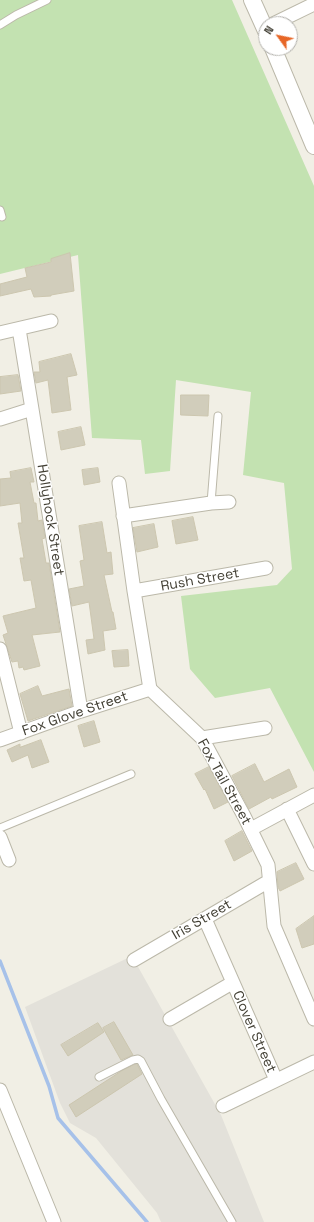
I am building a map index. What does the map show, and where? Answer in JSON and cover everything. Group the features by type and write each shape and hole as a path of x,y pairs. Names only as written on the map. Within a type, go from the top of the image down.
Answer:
{"street":[{"path":"252,0 261,16"},
{"path":"291,16 314,4"},
{"path":"276,56 314,146"},
{"path":"0,333 50,321"},
{"name":"Hollyhock Street","path":"19,329 81,712"},
{"path":"0,419 32,409"},
{"path":"119,483 134,591 150,689"},
{"path":"123,516 211,503 229,502"},
{"name":"Rush Street","path":"134,591 266,568"},
{"path":"0,649 22,732"},
{"name":"Fox Glove Street","path":"0,740 150,689"},
{"name":"Fox Tail Street","path":"150,689 202,738 251,829 268,865 274,926 314,1019"},
{"path":"202,738 265,728"},
{"path":"251,829 314,795"},
{"path":"288,809 314,864"},
{"path":"0,837 10,860"},
{"name":"Iris Street","path":"134,960 269,881"},
{"name":"Clover Street","path":"205,919 276,1080"},
{"path":"170,1019 232,983"},
{"path":"223,1106 314,1062"},
{"path":"0,1090 54,1222"}],"lane":[{"path":"0,25 16,15 48,0"},
{"path":"211,503 218,416"},
{"path":"0,828 131,774"},
{"path":"100,1077 133,1060 138,1059 141,1061 161,1099 232,1222"}],"shaded area":[{"path":"132,956 221,1115 264,1222 161,1222 157,1213 96,1138 70,1123 60,1103 25,1007"}],"green space":[{"path":"0,0 232,0 314,186 314,772 270,688 215,698 190,669 181,596 277,585 292,569 284,483 243,475 251,392 176,380 170,471 145,474 141,440 92,438 78,255 0,274"}],"building":[{"path":"70,253 74,291 51,296 34,297 31,289 0,296 0,284 27,277 25,268 51,262 51,259"},
{"path":"71,354 77,375 67,377 71,410 52,413 48,380 36,383 34,372 40,372 39,362"},
{"path":"18,375 21,391 0,394 0,377"},
{"path":"181,395 209,395 208,416 181,415"},
{"path":"81,427 85,445 61,450 58,432"},
{"path":"31,468 34,482 30,482 34,503 36,503 38,521 42,520 45,538 42,539 46,563 49,563 60,632 32,635 40,666 24,670 23,667 19,668 18,661 12,662 3,635 8,633 3,616 36,608 31,580 24,581 20,558 24,558 18,523 22,523 20,503 0,506 0,479 11,478 10,472"},
{"path":"98,468 100,482 84,485 82,470"},
{"path":"193,517 198,540 176,544 172,521"},
{"path":"102,522 107,553 111,552 113,574 104,575 116,629 103,631 105,650 88,654 86,640 94,639 89,602 72,606 69,589 84,586 80,561 84,560 79,526"},
{"path":"154,524 158,547 137,552 133,528"},
{"path":"128,650 129,666 114,667 112,651"},
{"path":"38,686 42,696 69,689 72,706 28,721 20,694"},
{"path":"94,721 100,742 84,747 78,726"},
{"path":"41,740 49,762 32,768 28,755 12,762 7,750 20,744 20,747"},
{"path":"255,764 264,782 289,769 297,787 272,799 271,797 249,809 232,776"},
{"path":"209,767 228,802 214,809 205,789 204,790 195,774"},
{"path":"242,831 252,851 234,861 225,841"},
{"path":"296,863 304,879 280,891 278,887 277,872"},
{"path":"314,916 314,944 302,948 296,929"},
{"path":"114,1022 133,1055 121,1060 103,1028"},
{"path":"98,1023 104,1032 68,1056 61,1045"},
{"path":"137,1064 142,1074 76,1117 69,1105 123,1070"}],"waterway":[{"path":"0,961 49,1086 58,1118 147,1222"}]}
